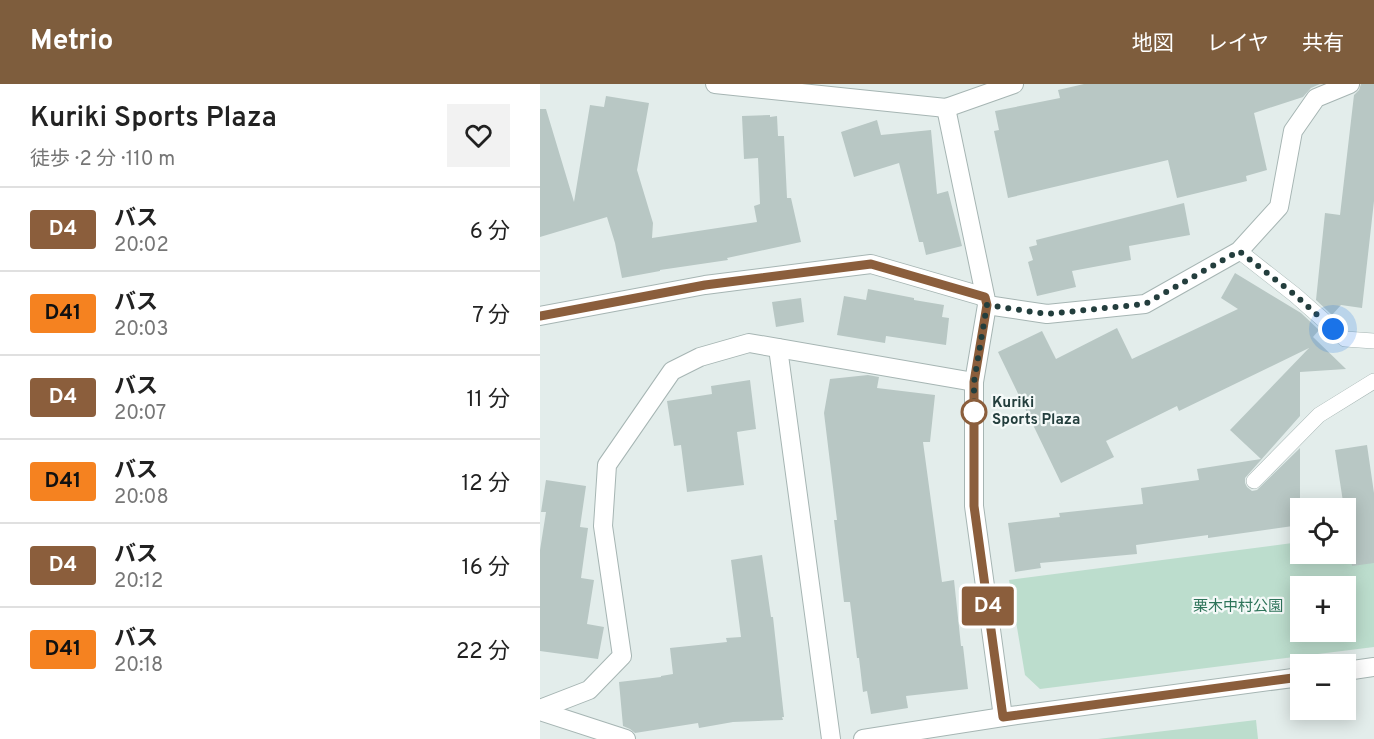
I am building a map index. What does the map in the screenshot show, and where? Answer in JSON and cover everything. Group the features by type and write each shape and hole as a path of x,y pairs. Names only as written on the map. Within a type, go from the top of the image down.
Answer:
{"street":[{"path":"715,84 946,108 1014,84"},
{"path":"540,316 705,285 871,264 986,301 1047,314 1145,304 1239,251 1279,207 1293,130 1316,98 1350,84"},
{"path":"946,108 986,301 974,382 974,506 1003,717"},
{"path":"540,710 589,690 622,656 603,526 608,465 672,371 700,357 749,344 974,382"},
{"path":"778,348 831,739"},
{"path":"1356,669 1374,667"},
{"path":"863,739 1003,717 1290,678"},
{"path":"540,710 626,739"}],"lane":[{"path":"1239,251 1295,295 1345,339 1374,341"},
{"path":"1254,482 1319,415 1374,381"}],"green space":[{"name":"栗木中村公園","path":"1374,533 1374,647 1318,654 1290,654 1290,658 1040,689 1025,675 1009,580 1290,543 1290,564 1356,564 1356,535"},
{"path":"1256,720 1258,739 1098,739"}],"building":[{"path":"1084,84 1320,84 1311,88 1303,97 1254,113 1267,170 1246,176 1247,181 1177,198 1168,160 1008,198 994,131 999,130 995,111 1060,98 1058,90"},
{"path":"1361,84 1374,84 1374,201 1362,308 1341,305 1332,315 1316,300 1325,213 1340,215 1354,95"},
{"path":"606,96 649,103 637,170 653,223 652,238 757,222 754,206 760,204 758,158 744,159 742,116 777,116 778,136 784,136 787,198 791,198 801,242 727,258 728,260 622,278 607,217 540,237 540,109 546,109 574,202 590,105 604,107"},
{"path":"877,120 881,135 931,130 937,194 948,191 962,246 926,255 923,242 919,242 899,163 854,177 841,132"},
{"path":"1184,203 1190,235 1129,246 1131,260 1072,271 1076,287 1037,296 1028,262 1033,260 1029,247 1037,245 1036,240"},
{"path":"1235,273 1301,313 1319,330 1313,337 1346,369 1300,372 1300,416 1245,478 1247,487 1252,491 1257,490 1300,448 1300,498 1290,498 1290,526 1136,545 1137,554 1040,563 1041,568 1015,572 1008,523 1060,517 1059,513 1143,504 1141,488 1199,480 1197,469 1261,459 1230,430 1309,348 1179,411 1177,406 1106,441 1114,457 1061,483 998,352 1042,331 1056,359 1117,328 1132,359 1238,309 1221,298"},
{"path":"868,289 944,305 942,317 949,318 946,345 886,336 885,343 837,335 844,296 866,300"},
{"path":"801,298 804,322 776,327 772,302"},
{"path":"868,375 879,377 877,388 935,395 930,442 923,442 942,582 954,580 968,689 906,696 908,708 871,714 867,691 863,692 850,602 844,602 824,413 830,379"},
{"path":"750,380 756,429 737,432 744,485 687,492 681,445 674,446 667,401 712,394 711,386"},
{"path":"1367,445 1374,493 1374,563 1352,566 1352,564 1356,564 1356,498 1342,498 1335,450"},
{"path":"546,480 586,486 580,527 588,528 581,578 594,580 587,624 604,627 598,659 540,651 540,550 546,512 541,512"},
{"path":"762,555 771,617 773,617 783,720 733,722 699,728 698,723 635,733 623,726 619,682 673,674 670,648 727,642 726,638 741,637 731,560"}],"bus line":[{"name":"D4","path":"540,316 705,285 871,264 985,297 987,305 974,382 974,506 1003,717 1290,678"}],"place":[{"name":"Kuriki Sports Plaza","path":"974,412"}],"route":[{"path":"974,412 974,382 987,305 1047,314 1145,304 1239,251 1295,295 1333,329"}]}
